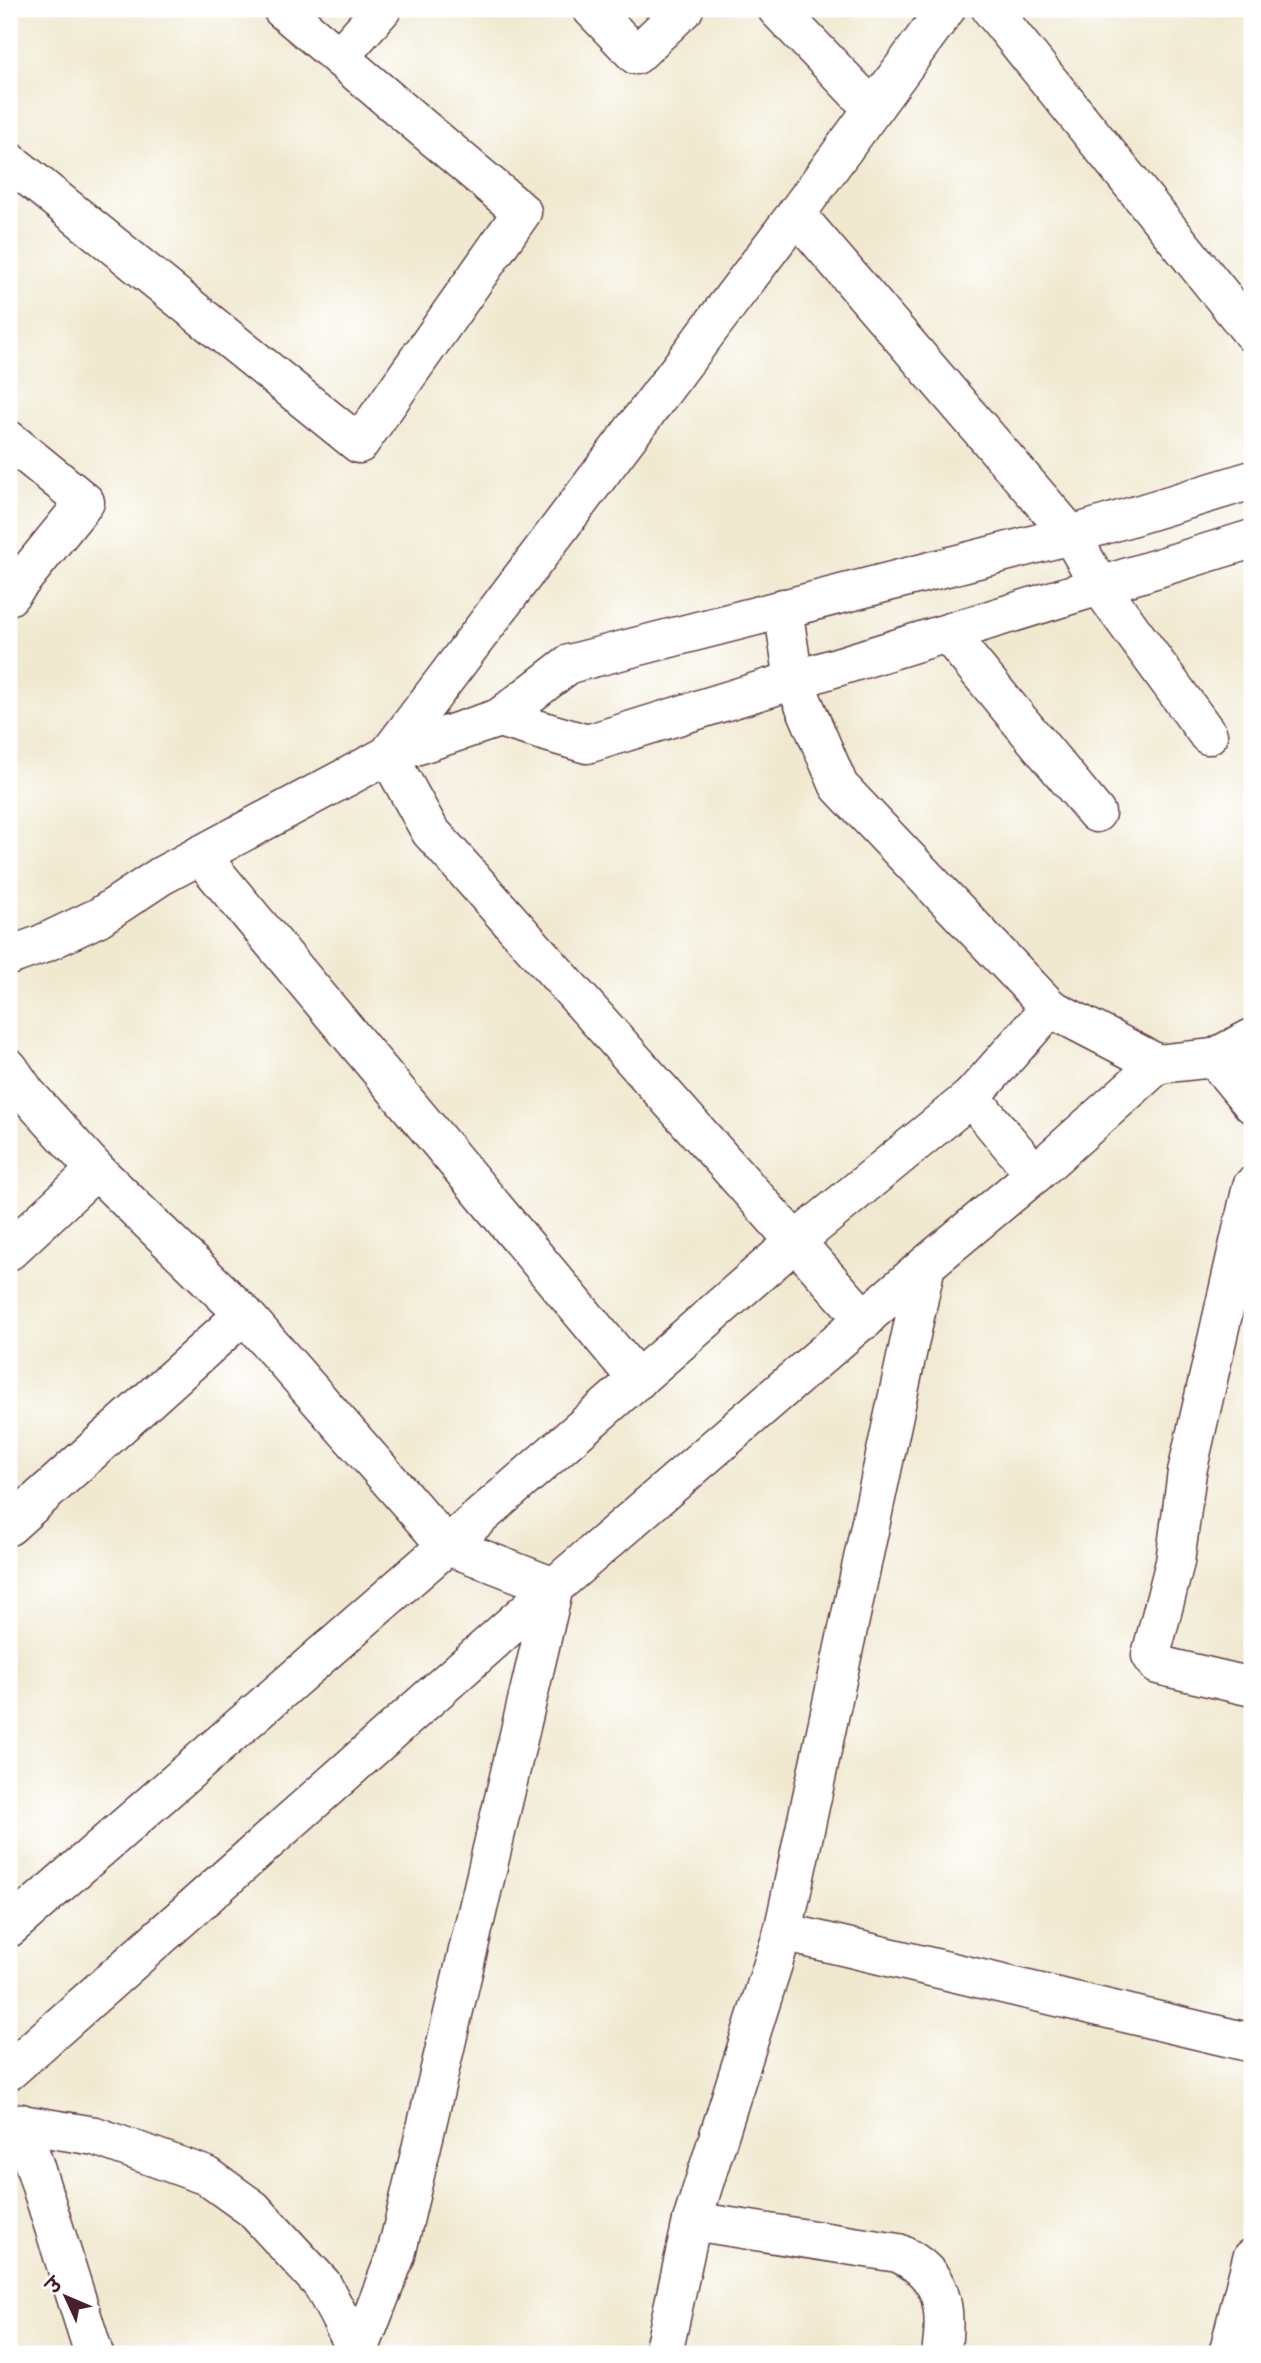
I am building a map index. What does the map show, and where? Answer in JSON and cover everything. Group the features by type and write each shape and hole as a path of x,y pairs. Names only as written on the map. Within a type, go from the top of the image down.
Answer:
{"street":[{"path":"9,161 359,444 522,212 282,9"},
{"path":"339,57 382,9"},
{"path":"592,9 636,55 684,9"},
{"path":"777,9 873,109"},
{"path":"388,755 796,214 946,9"},
{"path":"990,9 1252,333"},
{"path":"796,214 1071,536 1101,588 1208,735"},
{"path":"9,440 85,502 9,596"},
{"path":"9,956 40,945 99,917 161,876 388,755 499,718 569,664 1071,536 1252,481"},
{"path":"499,718 587,744 1101,588 1252,538"},
{"path":"783,608 794,681 839,786 1049,1008 1158,1064 1214,1058 1252,1038"},
{"path":"948,634 1096,813"},
{"path":"388,755 430,831 864,1320"},
{"path":"200,855 638,1380"},
{"path":"9,1928 796,1241 971,1097 1049,1008"},
{"path":"1214,1058 1252,1104"},
{"path":"9,2071 554,1587 1035,1174 1158,1064"},
{"path":"9,1068 26,1093 96,1170 244,1314 446,1545 554,1587"},
{"path":"971,1097 1035,1174"},
{"path":"9,1251 96,1170"},
{"path":"1252,1186 1187,1472 1175,1562 1151,1655 1158,1665 1252,1687"},
{"path":"663,2354 692,2221 783,1932 926,1265"},
{"path":"9,1526 244,1314"},
{"path":"358,2353 396,2255 403,2229 554,1587"},
{"path":"783,1932 1252,2043"},
{"path":"94,2354 15,2123 95,2136 207,2176 253,2209 322,2284 358,2353"},
{"path":"692,2221 898,2253 919,2263 936,2285 946,2319 941,2354"},
{"path":"1227,2354 1252,2258"}]}
